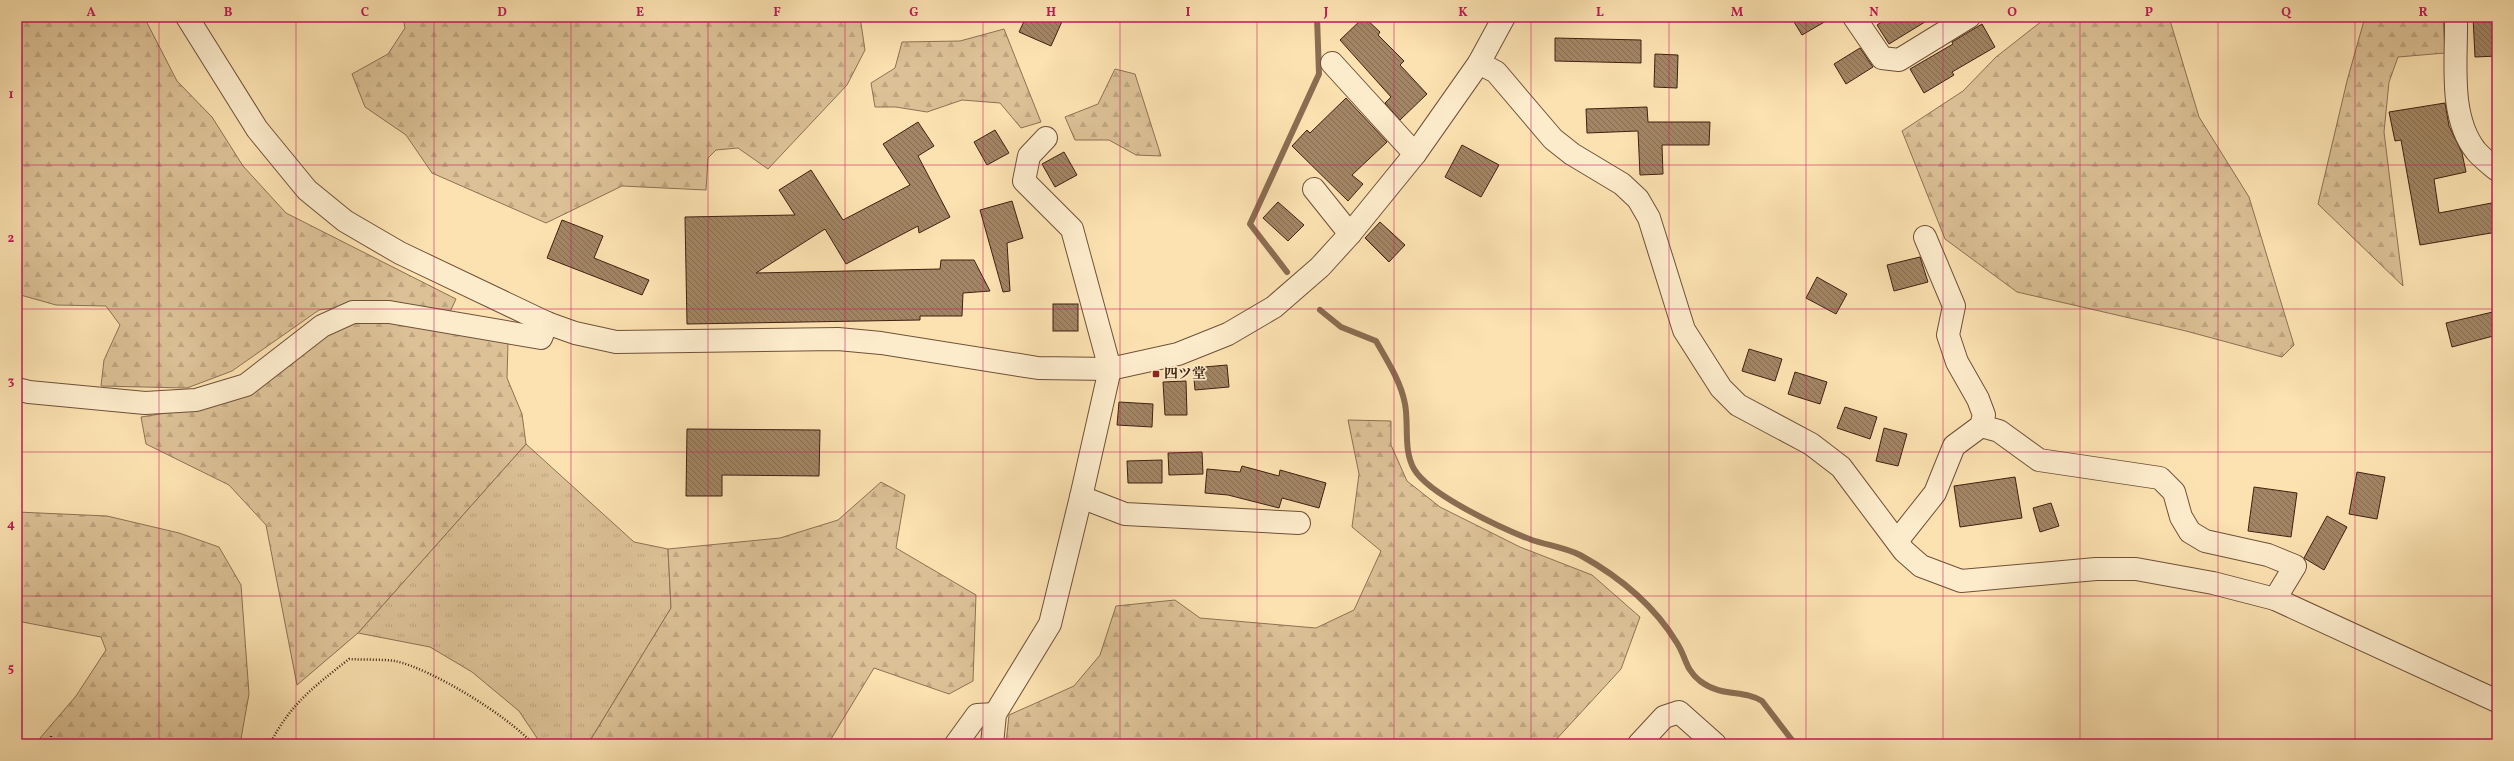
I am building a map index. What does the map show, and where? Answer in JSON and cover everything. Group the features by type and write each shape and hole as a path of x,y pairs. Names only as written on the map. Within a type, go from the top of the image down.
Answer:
{"street":[{"path":"187,17 257,129 283,164 307,190 345,221 400,253 546,323 575,333 616,342 838,339 881,343 1038,368 1110,369 1178,354 1228,334 1274,307 1320,267 1350,234 1415,154 1479,64 1504,17"},
{"path":"1854,17 1882,58 1899,60 1969,17"},
{"path":"2456,17 2457,99 2463,121 2476,151 2497,170"},
{"path":"1332,63 1415,154"},
{"path":"1479,64 1496,72 1553,139 1572,154 1622,184 1638,199 1649,218 1684,330 1721,388 1738,406 1811,444 1841,467 1904,551 1921,566 1961,581 2096,569 2136,569 2213,583 2275,598 2497,701"},
{"path":"992,744 995,714 1050,624 1082,497 1110,369 1072,229 1024,181 1028,156 1046,138"},
{"path":"1314,189 1350,234"},
{"path":"1897,541 1935,493 1954,446 1981,426 1984,415 1978,399 1958,362 1948,336 1954,306 1925,237"},
{"path":"17,389 29,392 145,403 196,400 246,385 322,326 353,312 389,312 541,338 546,323"},
{"path":"1981,426 1998,432 2039,460 2160,478 2174,492 2181,517 2190,532 2205,541 2268,555 2295,566 2275,598"},
{"path":"1082,497 1125,514 1299,523"},
{"path":"1639,744 1664,717 1679,712 1715,744"},
{"path":"956,744 977,715 995,714"}],"path":[{"path":"270,744 279,725 299,700 349,659 395,661 443,680 485,706 533,744"},
{"path":"51,736 51,744"}],"green space":[{"path":"17,17 144,17 177,81 212,117 243,166 286,213 456,299 449,314 372,303 319,310 232,371 187,388 101,386 104,360 120,325 106,306 56,305 17,294"},
{"path":"403,17 860,17 865,50 847,85 768,169 738,148 716,150 708,158 706,190 622,186 546,223 432,173 406,135 365,107 352,74 388,54 405,28"},
{"path":"2047,17 2169,17 2199,117 2249,197 2294,345 2282,357 2186,331 2017,292 1945,239 1902,131 1963,91 1996,57"},
{"path":"2365,17 2443,17 2445,53 2398,57 2389,82 2384,132 2403,286 2318,204 2347,81"},
{"path":"1004,29 1041,122 1021,128 1000,103 962,100 927,112 896,107 875,107 871,83 895,68 902,42 960,41"},
{"path":"1115,69 1135,74 1161,156 1136,155 1109,140 1075,140 1065,117 1098,104"},
{"path":"391,317 508,343 507,378 522,414 526,444 358,633 297,685 266,525 229,485 146,444 141,417 197,408 348,318"},
{"path":"1348,420 1391,421 1391,445 1407,481 1440,507 1520,547 1592,575 1640,617 1621,669 1552,744 1006,744 1009,715 1074,686 1100,655 1116,606 1175,600 1200,618 1316,628 1354,610 1381,551 1352,527 1359,474"},
{"path":"526,444 634,542 668,549 671,608 588,744 541,744 519,711 472,672 430,647 358,633"},
{"path":"881,482 905,495 896,548 976,595 973,681 949,694 874,668 828,744 588,744 671,608 668,549 780,538 838,520"},
{"path":"17,512 107,516 179,533 219,547 241,585 249,694 240,744 35,744 76,696 106,650 101,637 17,621"}],"building":[{"path":"1026,17 1064,17 1051,46 1019,32"},
{"path":"1364,17 1380,32 1378,35 1404,61 1400,65 1427,94 1400,120 1385,103 1391,97 1340,40"},
{"path":"1791,17 1833,17 1802,35"},
{"path":"1889,17 1933,17 1889,44 1877,25"},
{"path":"2473,17 2497,17 2497,56 2475,57"},
{"path":"1982,24 1995,47 1952,72 1954,75 1924,93 1910,69 1953,44 1952,42"},
{"path":"1555,38 1641,40 1641,63 1555,61"},
{"path":"1860,48 1873,67 1846,84 1834,64"},
{"path":"1655,54 1678,55 1677,88 1654,87"},
{"path":"1346,98 1387,142 1352,175 1363,184 1348,201 1292,146 1307,130 1310,133"},
{"path":"2445,103 2449,126 2462,153 2466,172 2434,179 2439,213 2497,202 2497,232 2420,245 2401,140 2395,141 2389,112"},
{"path":"1647,107 1648,122 1710,122 1709,145 1662,145 1663,174 1640,175 1638,131 1587,133 1586,109"},
{"path":"918,122 934,146 918,156 950,217 919,233 918,226 846,264 825,229 756,273 940,269 941,260 974,260 990,291 963,293 962,316 920,316 920,320 687,324 685,217 795,215 779,190 811,170 843,220 910,185 883,144"},
{"path":"995,130 1009,153 987,165 974,142"},
{"path":"1462,145 1499,165 1481,197 1445,177"},
{"path":"1064,152 1077,175 1055,187 1042,164"},
{"path":"1012,201 1023,238 1007,243 1010,291 1003,292 980,210"},
{"path":"1278,202 1304,225 1288,241 1263,218"},
{"path":"562,220 603,236 594,258 649,280 642,295 547,258"},
{"path":"1380,222 1405,245 1389,262 1365,238"},
{"path":"1920,257 1928,282 1894,291 1887,265"},
{"path":"1817,277 1847,294 1836,314 1806,298"},
{"path":"1053,304 1078,304 1078,331 1053,331"},
{"path":"2497,311 2497,335 2452,347 2446,323"},
{"path":"1749,349 1782,359 1775,381 1742,371"},
{"path":"1227,365 1229,387 1195,390 1193,368"},
{"path":"1795,372 1827,382 1820,404 1788,394"},
{"path":"1186,381 1187,415 1165,415 1163,382"},
{"path":"1119,402 1153,404 1152,427 1117,425"},
{"path":"1845,407 1877,417 1870,439 1837,428"},
{"path":"1884,428 1907,434 1898,466 1876,461"},
{"path":"687,429 820,430 819,476 722,475 722,496 686,496"},
{"path":"1202,452 1203,474 1169,475 1168,453"},
{"path":"1162,460 1162,483 1128,483 1127,461"},
{"path":"1242,466 1279,476 1280,470 1326,483 1319,508 1282,498 1279,508 1228,495 1205,493 1207,469 1240,472"},
{"path":"2357,472 2385,477 2377,519 2349,514"},
{"path":"2015,477 2022,518 1960,527 1954,486"},
{"path":"2254,487 2297,493 2291,537 2248,531"},
{"path":"2051,503 2059,526 2040,532 2033,508"},
{"path":"2327,516 2347,527 2324,570 2304,558"}],"waterway":[{"path":"1287,272 1250,224 1319,74 1317,17"},
{"path":"1320,310 1341,327 1376,341 1393,371 1403,396 1406,412 1407,445 1409,454 1414,469 1422,479 1450,500 1486,520 1532,540 1563,548 1580,555 1622,582 1647,604 1668,629 1695,677 1717,690 1748,695 1762,701 1795,744"}],"place":[{"name":"四ツ堂","path":"1156,374"}]}
